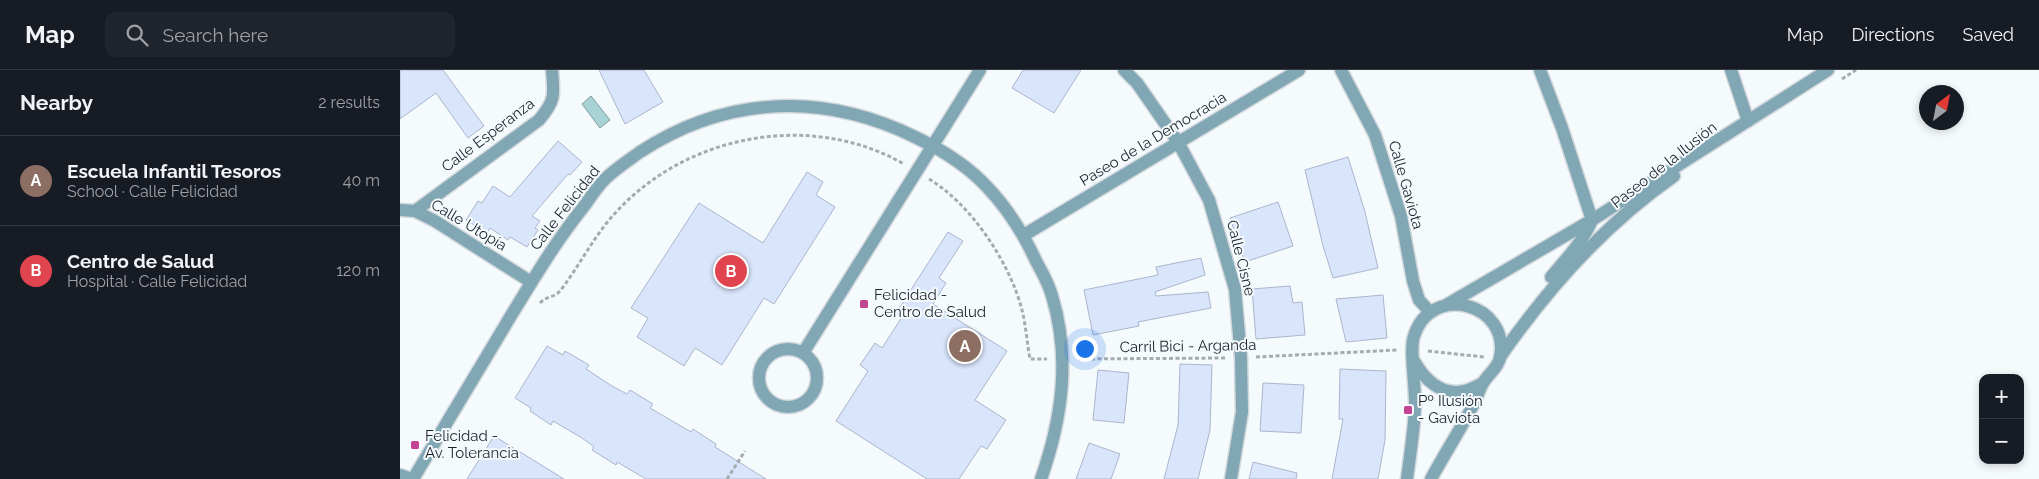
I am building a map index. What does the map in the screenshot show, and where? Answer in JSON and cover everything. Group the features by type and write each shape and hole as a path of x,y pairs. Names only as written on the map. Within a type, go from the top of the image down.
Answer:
{"street":[{"name":"Calle Esperanza","path":"415,211 539,120 550,107 554,90 552,70"},
{"path":"803,353 980,70"},
{"name":"Calle Cisne","path":"1124,70 1136,83 1178,142 1209,200 1235,289 1241,358 1242,412 1231,479"},
{"name":"Paseo de la Democracia","path":"1024,235 1299,70"},
{"name":"Calle Gaviota","path":"1341,70 1375,135 1401,216 1412,281 1419,300 1430,312"},
{"path":"1540,70 1562,128 1592,220"},
{"path":"1731,70 1748,121"},
{"name":"Paseo de la Ilusión","path":"1407,479 1415,407 1413,337 1420,322 1430,312 1448,304 1592,220 1828,70"},
{"name":"Calle Felicidad","path":"412,479 531,282 553,248 605,179 640,152 674,133 718,116 761,107 814,107 856,114 893,126 932,146 962,166 989,188 1024,235 1052,294 1058,326 1062,359 1062,393 1056,431 1041,479"},
{"name":"Paseo de la Ilusión","path":"1522,326 1576,261 1624,215 1646,196 1695,162 1748,121"},
{"path":"400,210 415,211"},
{"name":"Calle Utopía","path":"415,211 435,220 531,282"},
{"name":"Paseo de la Ilusión","path":"1430,479 1476,399 1483,383 1522,326 1547,282 1587,232 1592,220"},
{"name":"Paseo de la Ilusión","path":"1448,304 1459,303 1472,306 1487,316 1494,325 1499,337 1499,361"},
{"path":"789,349 803,353 813,363 817,378 814,392 802,403 786,407 772,402 762,392 758,378 763,362 773,353 789,349"},
{"path":"1413,355 1421,374 1431,384 1447,391 1464,391 1483,383"},
{"path":"400,475 412,479"}],"path":[{"path":"1840,80 1856,70"},
{"name":"Carril Bici - Arganda","path":"536,308 544,298 560,292 600,231 620,207 647,184 676,165 701,152 751,138 781,135 812,136 857,144 894,158 940,185 949,193 980,228 998,255 1016,292 1022,311 1030,359 1413,355 1491,358 1499,361"},
{"path":"727,479 745,451"}],"water":[{"path":"591,96 610,120 600,128 582,104"}],"building":[{"path":"400,70 443,70 484,126 468,138 436,93 400,119"},
{"path":"599,70 644,70 663,102 625,124"},
{"path":"1023,70 1081,70 1054,113 1012,88"},
{"path":"558,141 582,162 570,175 568,174 532,216 540,221 535,228 538,230 527,247 510,237 508,240 490,228 487,233 466,220 478,201 482,203 493,186 510,197"},
{"path":"1348,157 1365,212 1378,268 1333,278 1323,246 1305,170"},
{"path":"807,172 823,182 816,195 835,207 774,304 764,298 722,365 695,348 684,366 637,337 648,318 631,308 699,203 763,243"},
{"path":"1278,202 1293,246 1245,262 1230,218"},
{"path":"948,232 963,241 939,278 946,283 933,304 1007,351 975,400 1006,420 987,449 981,446 959,479 927,479 836,421 868,371 860,365 875,343 882,348 902,317 896,313"},
{"path":"1201,258 1205,275 1155,292 1156,296 1208,292 1211,308 1138,322 1139,326 1093,335 1084,290 1158,275 1156,267"},
{"path":"1290,286 1293,303 1302,302 1305,335 1256,339 1252,289"},
{"path":"1383,295 1387,338 1346,342 1336,299"},
{"path":"547,346 563,355 565,351 589,365 586,369 612,386 627,394 630,390 653,404 650,408 691,432 693,429 716,444 715,447 766,479 646,479 617,462 616,465 592,450 594,447 582,438 553,421 551,425 530,411 531,408 515,398"},
{"path":"1180,364 1212,365 1210,430 1198,479 1164,479 1178,425"},
{"path":"1340,369 1386,371 1385,440 1378,479 1332,479 1343,419 1339,419"},
{"path":"1098,370 1129,373 1124,423 1093,420"},
{"path":"1263,383 1304,385 1301,433 1260,431"},
{"path":"494,436 564,479 467,479"},
{"path":"1089,443 1120,454 1111,479 1076,479"},
{"path":"1253,462 1297,473 1296,479 1249,479"}],"place":[{"name":"Centro de Salud","path":"731,271"},
{"name":"Felicidad - Centro de Salud","path":"864,304"},
{"name":"Escuela Infantil Tesoros","path":"965,346"},
{"name":"Pº Ilusión - Gaviota","path":"1408,410"},
{"name":"Felicidad - Av. Tolerancia","path":"415,445"}]}
